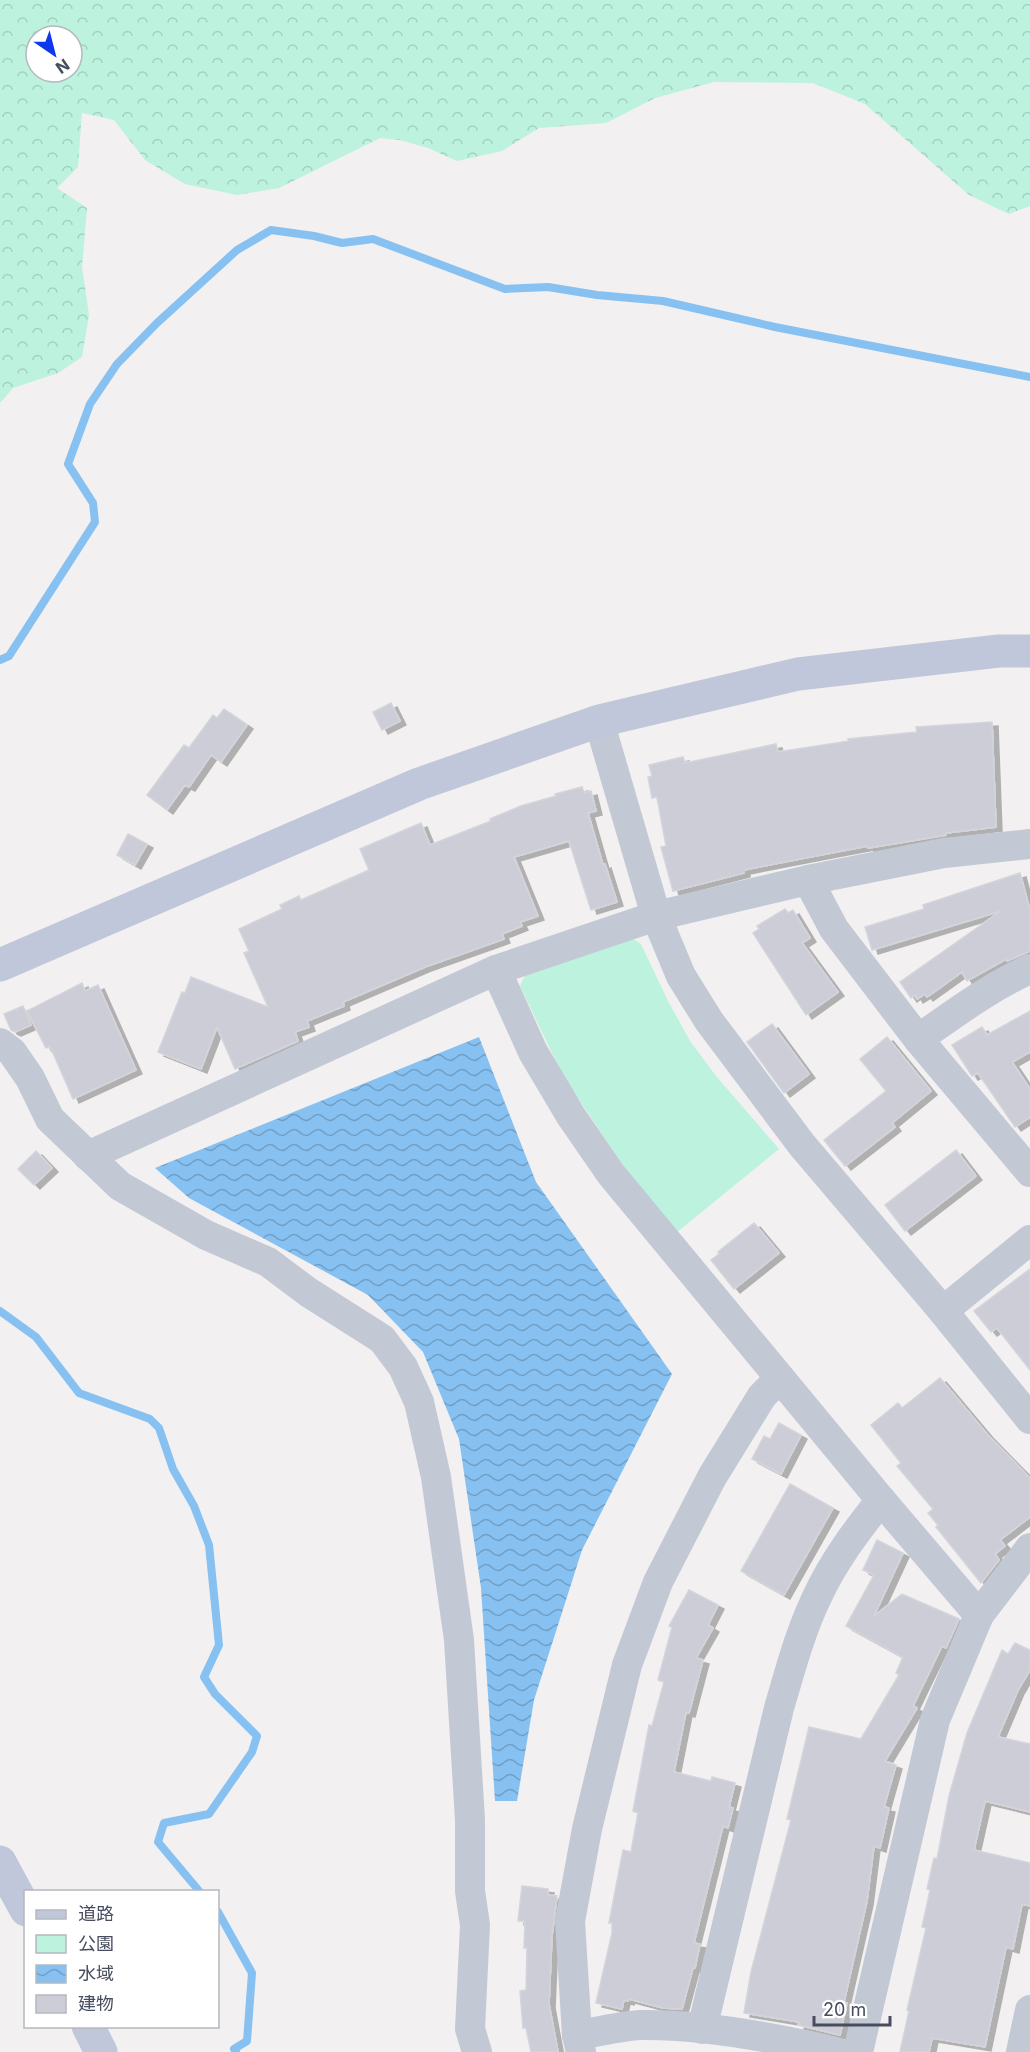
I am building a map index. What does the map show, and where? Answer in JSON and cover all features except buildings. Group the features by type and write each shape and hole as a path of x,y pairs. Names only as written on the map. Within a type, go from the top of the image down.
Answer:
{"street":[{"path":"0,965 420,784 599,721 798,674 999,651 1030,651"},
{"path":"599,721 656,916 681,976 709,1021 802,1145 943,1311 1030,1419"},
{"path":"88,1156 496,970 656,916 808,879 944,853 1030,844"},
{"path":"808,879 834,929 918,1039 1026,1158"},
{"path":"918,1039 1010,978 1030,969"},
{"path":"496,970 533,1052 571,1116 611,1174 979,1615"},
{"path":"0,1043 12,1052 30,1077 50,1119 120,1186 206,1235 268,1262 308,1292 382,1339 403,1367 419,1402 436,1478 459,1640 470,1820 470,1890 475,1924 470,2030 477,2052"},
{"path":"943,1311 1030,1240"},
{"path":"780,1378 762,1396 712,1477 658,1582 627,1665 587,1829 570,1922 579,2043 640,2025 702,2029 783,2039 836,2052"},
{"path":"702,2029 779,1708 792,1665 816,1597 850,1538 881,1500"},
{"path":"858,2052 935,1720 979,1615 1030,1548"},
{"path":"0,1862 24,1906"},
{"path":"1021,2052 1030,2010"},
{"path":"89,2028 101,2052"}],"green space":[{"path":"0,0 1030,0 1030,206 1009,214 969,195 865,104 813,83 714,82 655,98 606,123 539,128 502,151 457,161 428,148 400,140 380,138 279,188 237,195 185,184 145,160 114,120 82,113 78,167 57,188 87,208 82,267 89,315 82,357 58,373 13,388 0,403"},
{"path":"630,937 641,944 690,1041 716,1076 779,1149 676,1233 620,1161 562,1074 520,986 525,975"}],"water":[{"path":"479,1037 536,1182 672,1374 582,1550 534,1700 517,1801 495,1801 481,1588 459,1439 423,1352 368,1295 189,1198 155,1168"}],"waterway":[{"path":"0,660 9,656 95,522 93,503 68,464 90,404 117,364 157,323 237,250 271,230 314,236 342,243 373,239 505,289 548,287 597,295 663,301 775,327 1030,377"},
{"path":"0,1311 36,1337 79,1393 150,1419 159,1428 173,1469 194,1506 209,1545 219,1645 204,1677 215,1694 257,1736 252,1752 209,1814 164,1823 158,1842 198,1890"},
{"path":"219,1914 252,1973 247,2041 234,2049 236,2052"}]}
